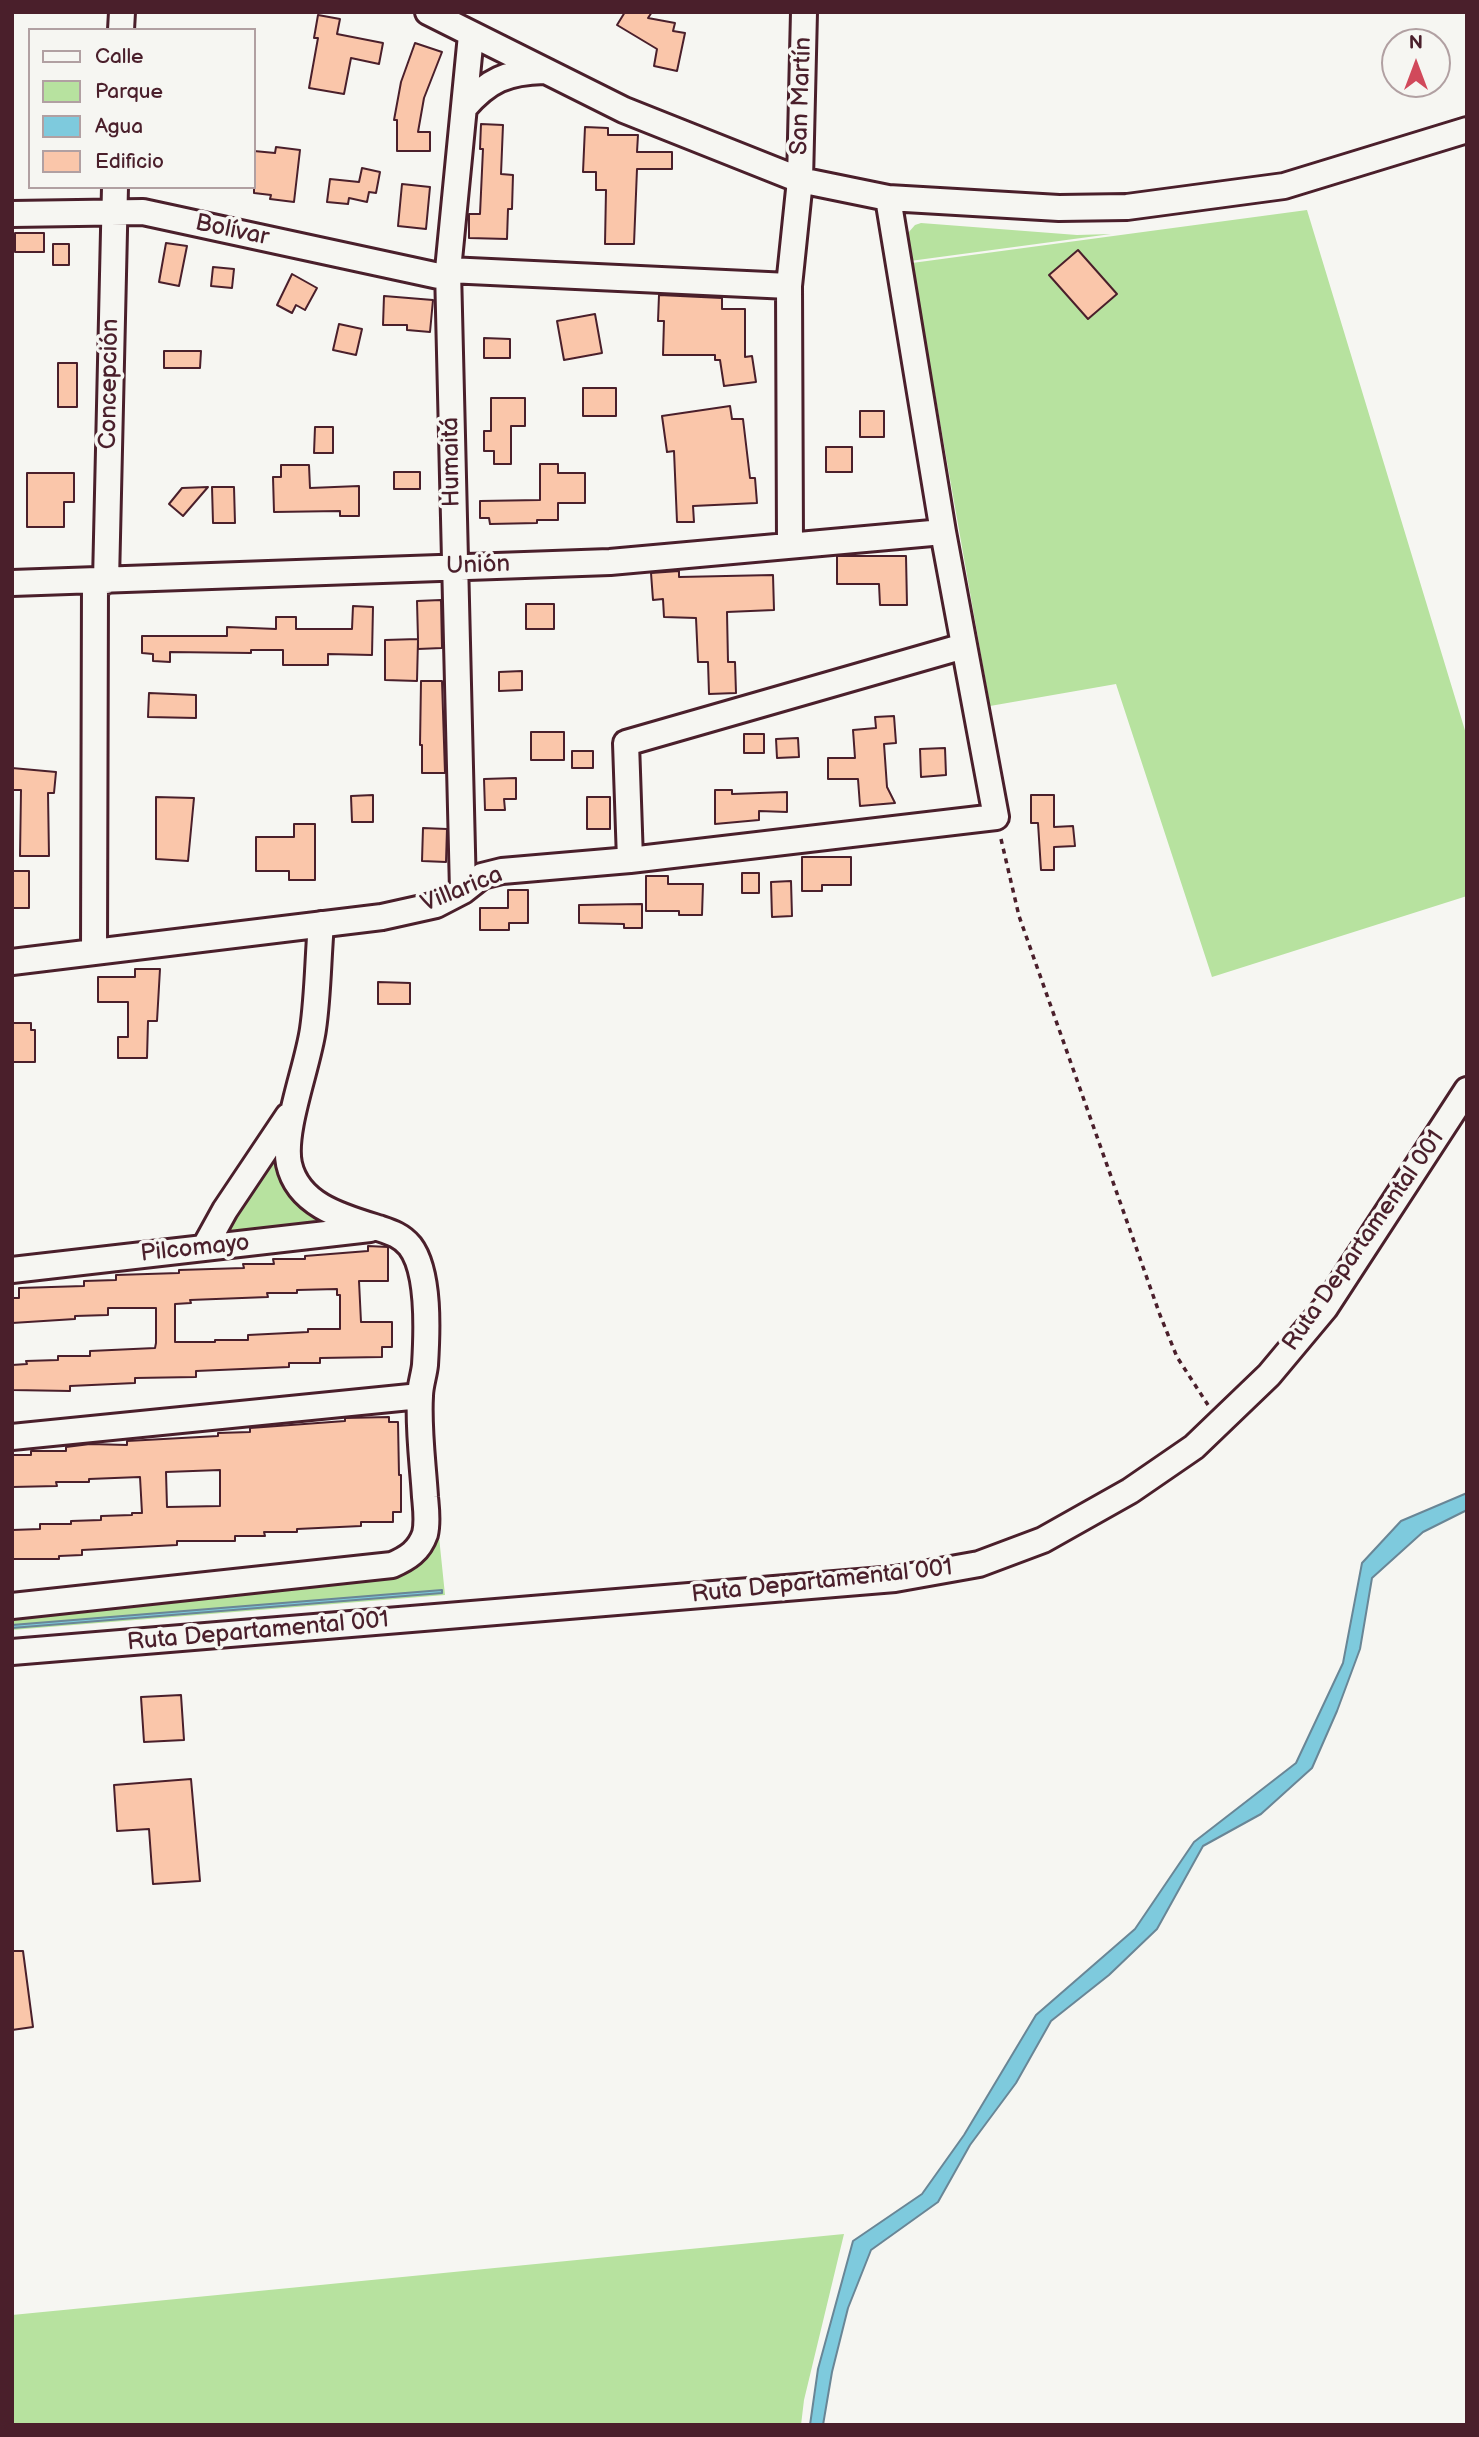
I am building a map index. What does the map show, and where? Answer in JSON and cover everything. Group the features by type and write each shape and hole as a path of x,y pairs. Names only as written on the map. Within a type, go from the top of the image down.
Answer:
{"street":[{"path":"428,12 624,110 800,180 888,198 1059,208 1126,207 1284,186 1467,130"},
{"name":"San Martín","path":"790,545 789,286 800,180 804,12"},
{"name":"Humaitá","path":"463,891 448,274 471,35"},
{"path":"464,108 479,91 498,78 519,71 544,71"},
{"name":"Concepción","path":"94,952 101,581 115,189"},
{"path":"888,198 943,533 996,817"},
{"name":"Bolívar","path":"12,214 143,212 448,274 789,286"},
{"name":"Unión","path":"12,583 610,562 943,533"},
{"path":"630,860 626,743 964,646"},
{"name":"Villarica","path":"12,962 382,917 436,905 463,891 482,876 502,871 630,860 996,817"},
{"path":"12,1606 392,1565 413,1556 425,1534 420,1396 425,1367 426,1325 424,1292 412,1248 391,1232 340,1215 311,1200 299,1189 288,1161 287,1142 313,1029 321,924"},
{"name":"Ruta Departamental 001","path":"12,1652 823,1586 895,1579 979,1564 1043,1539 1130,1491 1194,1447 1220,1423 1269,1375 1325,1308 1467,1090"},
{"path":"204,1248 231,1199 296,1104"},
{"name":"Pilcomayo","path":"12,1270 379,1228"},
{"path":"12,1437 420,1396"}],"path":[{"path":"996,817 1018,916 1160,1315 1177,1357 1220,1423"}],"green space":[{"path":"1307,210 1467,737 1467,896 1212,977 1116,684 990,706 912,263"},
{"path":"921,223 1077,235 1111,234 910,261 908,233"},
{"path":"279,1141 282,1172 289,1191 305,1206 332,1221 226,1235 225,1226"},
{"path":"438,1527 445,1595 12,1630 12,1616 401,1575 422,1562 433,1544"},
{"path":"844,2234 804,2400 801,2425 12,2425 12,2315"}],"water":[{"path":"1467,1493 1467,1510 1423,1532 1372,1578 1360,1649 1312,1768 1261,1814 1203,1846 1157,1929 1109,1975 1051,2021 1016,2083 970,2145 938,2202 871,2250 848,2308 832,2372 823,2425 810,2425 818,2369 853,2241 922,2194 964,2135 1036,2015 1135,1929 1194,1842 1296,1763 1343,1663 1362,1563 1401,1521"},
{"path":"442,1590 442,1593 12,1628 12,1625"}],"building":[{"path":"625,12 652,12 648,18 675,23 673,31 685,33 677,71 654,66 657,49 617,25"},
{"path":"318,15 340,19 337,34 383,43 379,64 351,58 344,94 309,88 318,38 314,38"},
{"path":"415,43 442,52 424,98 418,132 430,132 430,151 397,151 397,120 394,120 401,82"},
{"path":"481,124 503,125 501,174 513,175 512,209 508,209 507,239 469,238 469,214 480,214 483,149 480,149"},
{"path":"585,127 608,128 608,135 638,135 637,152 672,152 672,169 637,169 634,244 605,244 606,190 596,190 596,172 583,172"},
{"path":"276,147 300,150 294,202 270,199 271,195 254,193 256,151 275,153"},
{"path":"362,168 380,172 376,193 369,192 367,202 349,198 348,204 327,202 330,179 359,182"},
{"path":"402,184 430,187 426,229 398,226"},
{"path":"15,233 44,233 44,252 15,252"},
{"path":"166,243 187,246 179,286 159,282"},
{"path":"53,244 69,244 69,265 53,265"},
{"path":"1078,250 1117,294 1088,319 1049,275"},
{"path":"213,267 234,269 232,288 211,286"},
{"path":"292,274 317,288 305,310 296,305 292,313 277,305"},
{"path":"659,295 722,298 722,309 745,309 745,357 752,356 756,382 724,386 720,360 715,360 715,355 663,355 664,321 658,321"},
{"path":"384,296 433,300 430,332 407,330 407,325 383,325"},
{"path":"595,314 602,353 564,360 557,321"},
{"path":"339,324 362,329 356,355 333,350"},
{"path":"484,338 510,339 510,358 484,358"},
{"path":"164,351 201,351 200,368 164,368"},
{"path":"58,363 77,363 77,407 58,407"},
{"path":"583,388 616,388 616,416 583,416"},
{"path":"491,398 525,398 525,426 511,426 511,464 494,464 494,451 484,451 484,431 491,431"},
{"path":"730,406 732,419 743,419 750,478 755,478 757,503 693,506 694,522 677,522 674,451 667,452 662,416"},
{"path":"860,411 884,411 884,437 860,437"},
{"path":"315,427 333,427 333,453 314,453"},
{"path":"826,447 852,447 852,472 826,472"},
{"path":"540,464 558,464 558,473 585,473 585,503 558,503 558,520 537,520 537,523 490,524 489,518 480,518 480,501 540,500"},
{"path":"281,465 309,465 310,488 359,486 359,516 340,516 340,511 274,512 273,477 281,477"},
{"path":"394,472 420,472 420,489 394,489"},
{"path":"27,473 74,473 74,502 64,502 64,527 27,527"},
{"path":"208,487 183,516 169,504 182,488"},
{"path":"212,487 234,487 235,523 213,523"},
{"path":"837,556 906,556 907,605 880,605 879,584 837,584"},
{"path":"679,571 679,577 773,575 774,610 727,612 728,662 735,662 736,693 709,694 708,662 698,662 696,618 664,617 663,599 653,600 651,573"},
{"path":"441,600 442,648 418,649 418,640 417,681 385,680 385,640 418,639 417,601"},
{"path":"526,604 554,604 554,629 526,629"},
{"path":"353,606 373,607 372,655 328,654 328,665 283,665 283,650 251,650 251,653 170,652 170,662 153,661 153,654 142,653 142,636 227,636 227,627 276,629 276,617 296,617 296,629 352,629"},
{"path":"522,671 522,690 499,691 499,672"},
{"path":"421,681 442,681 445,773 422,773"},
{"path":"149,693 196,695 196,718 148,717"},
{"path":"894,716 896,743 884,744 887,787 895,803 860,806 858,779 828,779 828,758 855,758 853,730 876,728 875,717"},
{"path":"531,732 564,732 564,760 531,760"},
{"path":"744,734 764,734 764,753 744,753"},
{"path":"798,738 799,757 777,758 776,739"},
{"path":"945,748 946,775 921,777 920,749"},
{"path":"572,751 593,751 593,768 572,768"},
{"path":"12,768 56,772 54,793 48,793 49,856 20,856 21,790 12,790"},
{"path":"516,778 516,799 504,799 505,810 485,810 484,779"},
{"path":"715,790 732,790 732,794 787,792 787,812 759,811 759,820 715,824"},
{"path":"373,795 373,822 352,822 351,796"},
{"path":"1031,795 1054,795 1054,827 1073,826 1075,846 1054,847 1054,870 1041,870 1038,823 1031,823"},
{"path":"156,797 194,798 188,861 156,859"},
{"path":"587,797 610,797 610,829 587,829"},
{"path":"294,824 315,824 315,880 289,880 289,871 256,871 256,837 294,837"},
{"path":"423,828 447,829 446,862 422,861"},
{"path":"802,857 851,857 851,885 822,885 822,891 802,891"},
{"path":"12,871 29,871 29,908 12,908"},
{"path":"742,873 759,873 759,893 742,893"},
{"path":"646,876 668,876 668,884 703,884 702,915 679,915 679,911 646,911"},
{"path":"791,881 792,916 772,917 771,882"},
{"path":"508,890 528,890 528,923 509,923 509,930 480,930 480,908 508,908"},
{"path":"642,904 642,928 624,928 624,924 579,923 579,905"},
{"path":"135,969 160,969 157,1021 148,1021 147,1058 118,1058 118,1037 128,1037 128,1002 98,1002 98,977 135,977"},
{"path":"378,982 410,983 410,1004 378,1004"},
{"path":"12,1023 31,1023 31,1030 35,1030 35,1062 12,1062"},
{"path":"368,1246 388,1247 388,1281 359,1281 361,1322 392,1322 392,1347 382,1347 382,1357 320,1358 320,1363 289,1363 289,1367 196,1371 196,1377 135,1378 135,1383 70,1386 70,1391 12,1390 12,1365 27,1364 26,1361 58,1360 58,1356 90,1356 90,1351 155,1348 156,1343 156,1308 108,1308 108,1315 12,1323 12,1298 19,1298 19,1288 84,1286 84,1281 116,1280 116,1275 244,1268 243,1264 274,1264 273,1259 305,1259 305,1256 368,1251","holes":["337,1289 337,1295 340,1295 340,1329 248,1335 248,1340 175,1342 175,1304 191,1303 190,1300 268,1297 267,1293 297,1293 297,1290"]},
{"path":"389,1417 389,1422 398,1422 401,1512 393,1512 393,1522 361,1522 361,1526 297,1529 297,1532 264,1532 265,1536 235,1536 235,1541 177,1541 177,1545 82,1550 82,1555 59,1556 59,1559 12,1559 12,1530 40,1529 40,1524 71,1524 71,1521 101,1520 101,1516 142,1513 140,1477 56,1482 57,1486 12,1487 12,1455 31,1455 31,1451 66,1451 66,1447 90,1444 127,1445 127,1441 218,1436 218,1433 250,1432 250,1428 345,1421 345,1418","holes":["220,1470 220,1506 167,1507 166,1472"]},
{"path":"181,1695 184,1740 144,1742 141,1697"},
{"path":"191,1779 200,1881 153,1884 149,1829 117,1831 114,1785"},
{"path":"12,1951 23,1951 33,2027 12,2030"}]}
